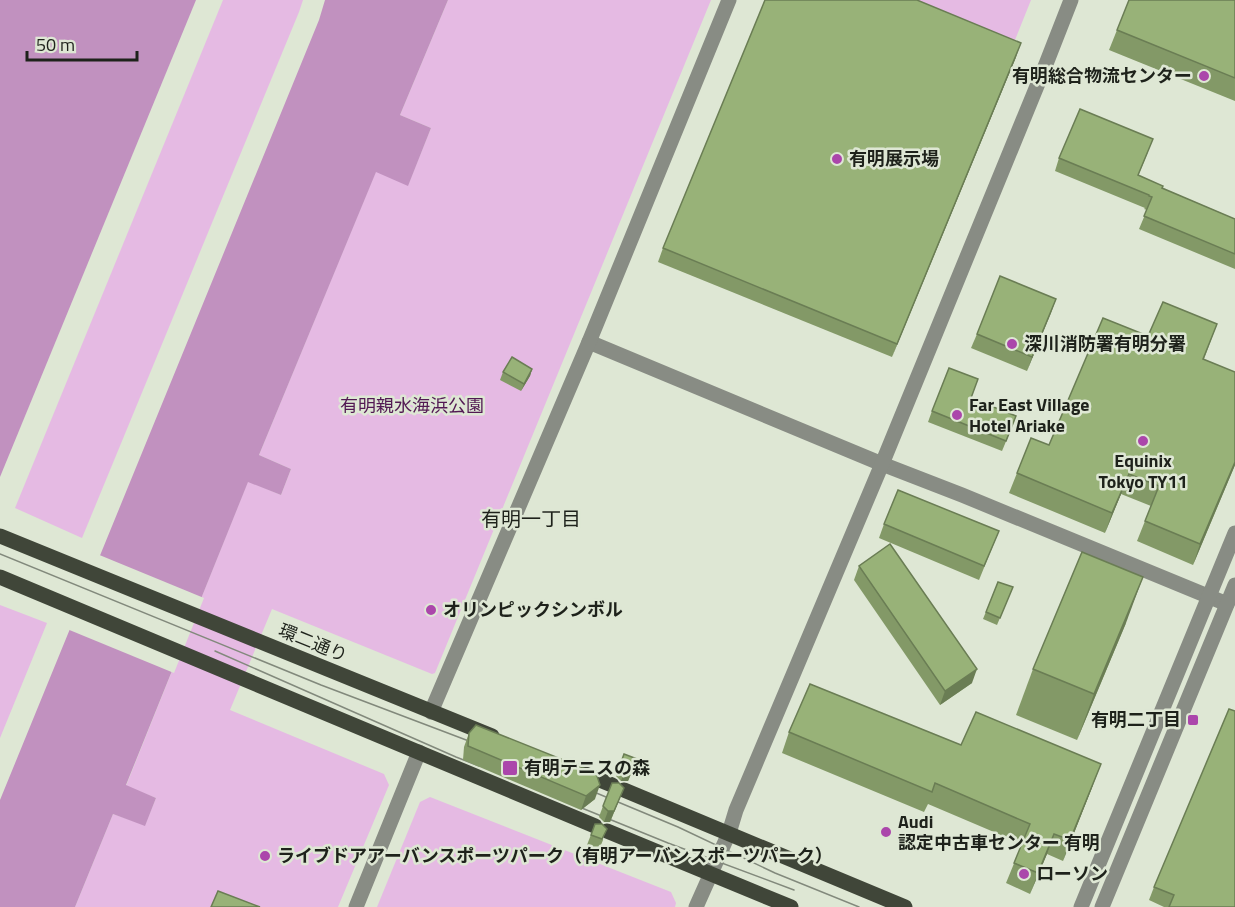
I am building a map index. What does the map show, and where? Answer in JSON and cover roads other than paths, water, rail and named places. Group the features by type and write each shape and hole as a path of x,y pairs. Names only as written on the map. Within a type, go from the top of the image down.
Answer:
{"main road":[{"name":"環二通り","path":"0,536 506,742"},
{"path":"0,577 791,907"},
{"path":"570,768 905,907"}],"street":[{"path":"431,712 589,342 729,0"},
{"path":"696,907 882,464 1071,0"},
{"path":"589,342 1227,604"},
{"path":"1081,907 1235,533"},
{"path":"1102,907 1235,585"},
{"path":"356,907 419,752"}],"tram line":[{"path":"0,554 321,685 482,746"},
{"path":"215,651 479,766"},
{"path":"582,787 678,827 775,873 859,907"},
{"path":"567,802 794,890"}],"place":[{"name":"有明総合物流センター","path":"1204,76"},
{"name":"有明展示場","path":"837,159"},
{"name":"深川消防署有明分署","path":"1012,344"},
{"name":"Far East Village Hotel Ariake","path":"957,415"},
{"name":"Equinix Tokyo TY11","path":"1143,441"},
{"name":"オリンピックシンボル","path":"431,610"},
{"name":"有明二丁目","path":"1193,720"},
{"name":"有明テニスの森","path":"510,768"},
{"name":"Audi 認定中古車センター 有明","path":"886,832"},
{"name":"ライブドアアーバンスポーツパーク（有明アーバンスポーツパーク）","path":"265,856"},
{"name":"ローソン","path":"1024,874"}],"district":[{"name":"有明一丁目","path":"531,519"}],"park label":[{"name":"有明親水海浜公園","path":"412,406"}]}
